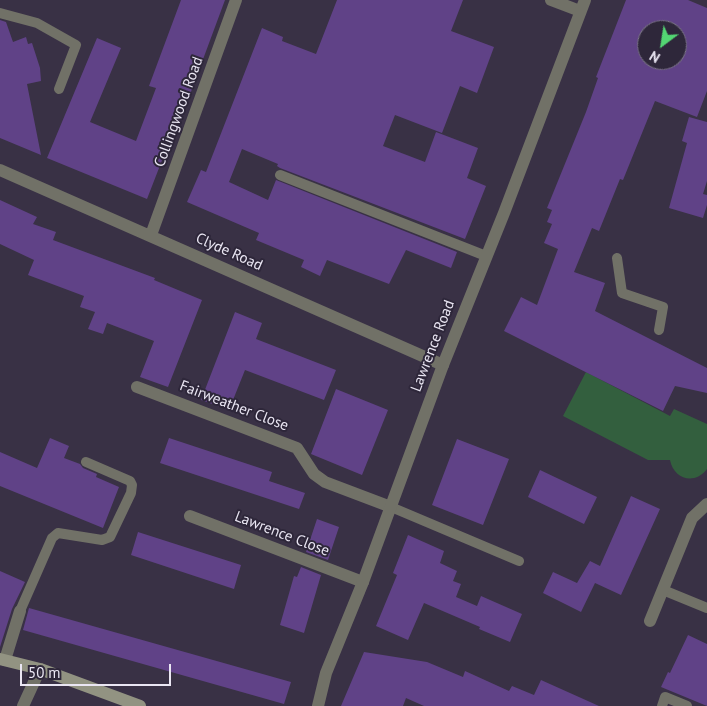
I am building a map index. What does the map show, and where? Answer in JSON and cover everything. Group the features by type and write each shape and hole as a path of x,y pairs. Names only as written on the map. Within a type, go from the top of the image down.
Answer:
{"main road":[{"path":"2,659 40,669 140,706"}],"street":[{"name":"Collingwood Road","path":"151,235 236,0"},
{"path":"551,0 582,5"},
{"name":"Lawrence Road","path":"318,706 326,673 582,5"},
{"name":"Clyde Road","path":"0,170 443,365"},
{"name":"Fairweather Close","path":"137,386 297,448 314,474 325,482 391,507"},
{"path":"650,621 692,518 707,504"},
{"name":"Lawrence Close","path":"190,516 362,582"},
{"path":"2,659 20,611"},
{"path":"23,706 40,669"}],"lane":[{"path":"0,13 37,23 76,45 59,89"},
{"path":"280,175 486,256"},
{"path":"617,258 622,293 663,307 659,330"},
{"path":"20,611 52,538 58,533 102,540 110,537 131,493 132,485 130,481 86,462"},
{"path":"391,507 519,561"},
{"path":"663,590 707,608"},
{"path":"662,706 666,697 687,706"}],"green space":[{"path":"586,372 670,416 674,409 707,424 707,469 697,477 686,478 680,476 672,467 670,460 648,460 563,416"}],"building":[{"path":"181,0 225,0 169,151 166,150 147,199 47,158 97,38 121,48 90,122 136,141 156,88 149,86"},
{"path":"337,0 463,0 451,31 494,47 477,93 460,86 442,133 395,115 383,146 425,162 436,132 478,148 467,178 486,186 465,239 280,168 277,166 278,164 242,149 229,182 268,200 276,180 457,252 451,268 406,250 389,284 327,260 320,276 301,267 304,260 256,240 259,233 187,202 201,170 206,172 262,28 283,37 282,41 316,54"},
{"path":"626,0 688,0 707,8 707,91 697,117 655,101 623,180 620,179 599,231 592,228 574,272 605,283 595,311 707,368 707,393 675,386 663,411 504,331 521,297 537,305 558,249 544,243 552,224 547,222 552,210 547,208 598,78 596,77"},
{"path":"0,20 6,22 13,42 26,37 28,44 32,43 40,68 41,81 27,84 41,155 0,138"},
{"path":"689,117 707,122 707,181 703,194 707,195 707,205 703,218 669,208 687,143 682,141"},
{"path":"0,200 37,217 33,224 56,232 53,240 155,278 154,280 202,300 168,387 140,377 154,341 107,323 103,334 88,329 95,312 80,307 84,296 28,275 34,260 0,244"},
{"path":"235,312 262,323 256,339 336,370 324,400 245,370 229,410 201,400"},
{"path":"336,389 388,410 362,475 311,454"},
{"path":"50,438 69,446 64,458 80,464 83,468 97,474 96,477 119,487 103,528 0,486 0,452 37,468"},
{"path":"169,438 272,472 269,481 305,493 299,509 160,463"},
{"path":"457,439 509,459 483,525 432,505"},
{"path":"540,470 597,497 584,524 528,497"},
{"path":"631,496 660,509 621,595 595,583 581,612 543,593 553,572 577,583 590,561 600,566"},
{"path":"317,519 339,527 328,560 306,552"},
{"path":"138,532 241,565 234,589 131,555"},
{"path":"408,535 444,551 440,563 457,571 453,581 461,584 456,597 477,606 481,596 522,614 510,642 424,603 408,640 376,626 397,575 393,573"},
{"path":"301,567 321,575 304,633 280,625 294,576 297,577"},
{"path":"0,571 25,582 12,609 0,647"},
{"path":"29,608 291,682 284,704 23,630"},
{"path":"688,635 707,644 707,706 661,687 668,672 670,673"},
{"path":"364,652 427,662 463,677 465,671 509,691 512,686 534,695 541,680 599,706 424,706 406,698 403,706 341,706"}]}
